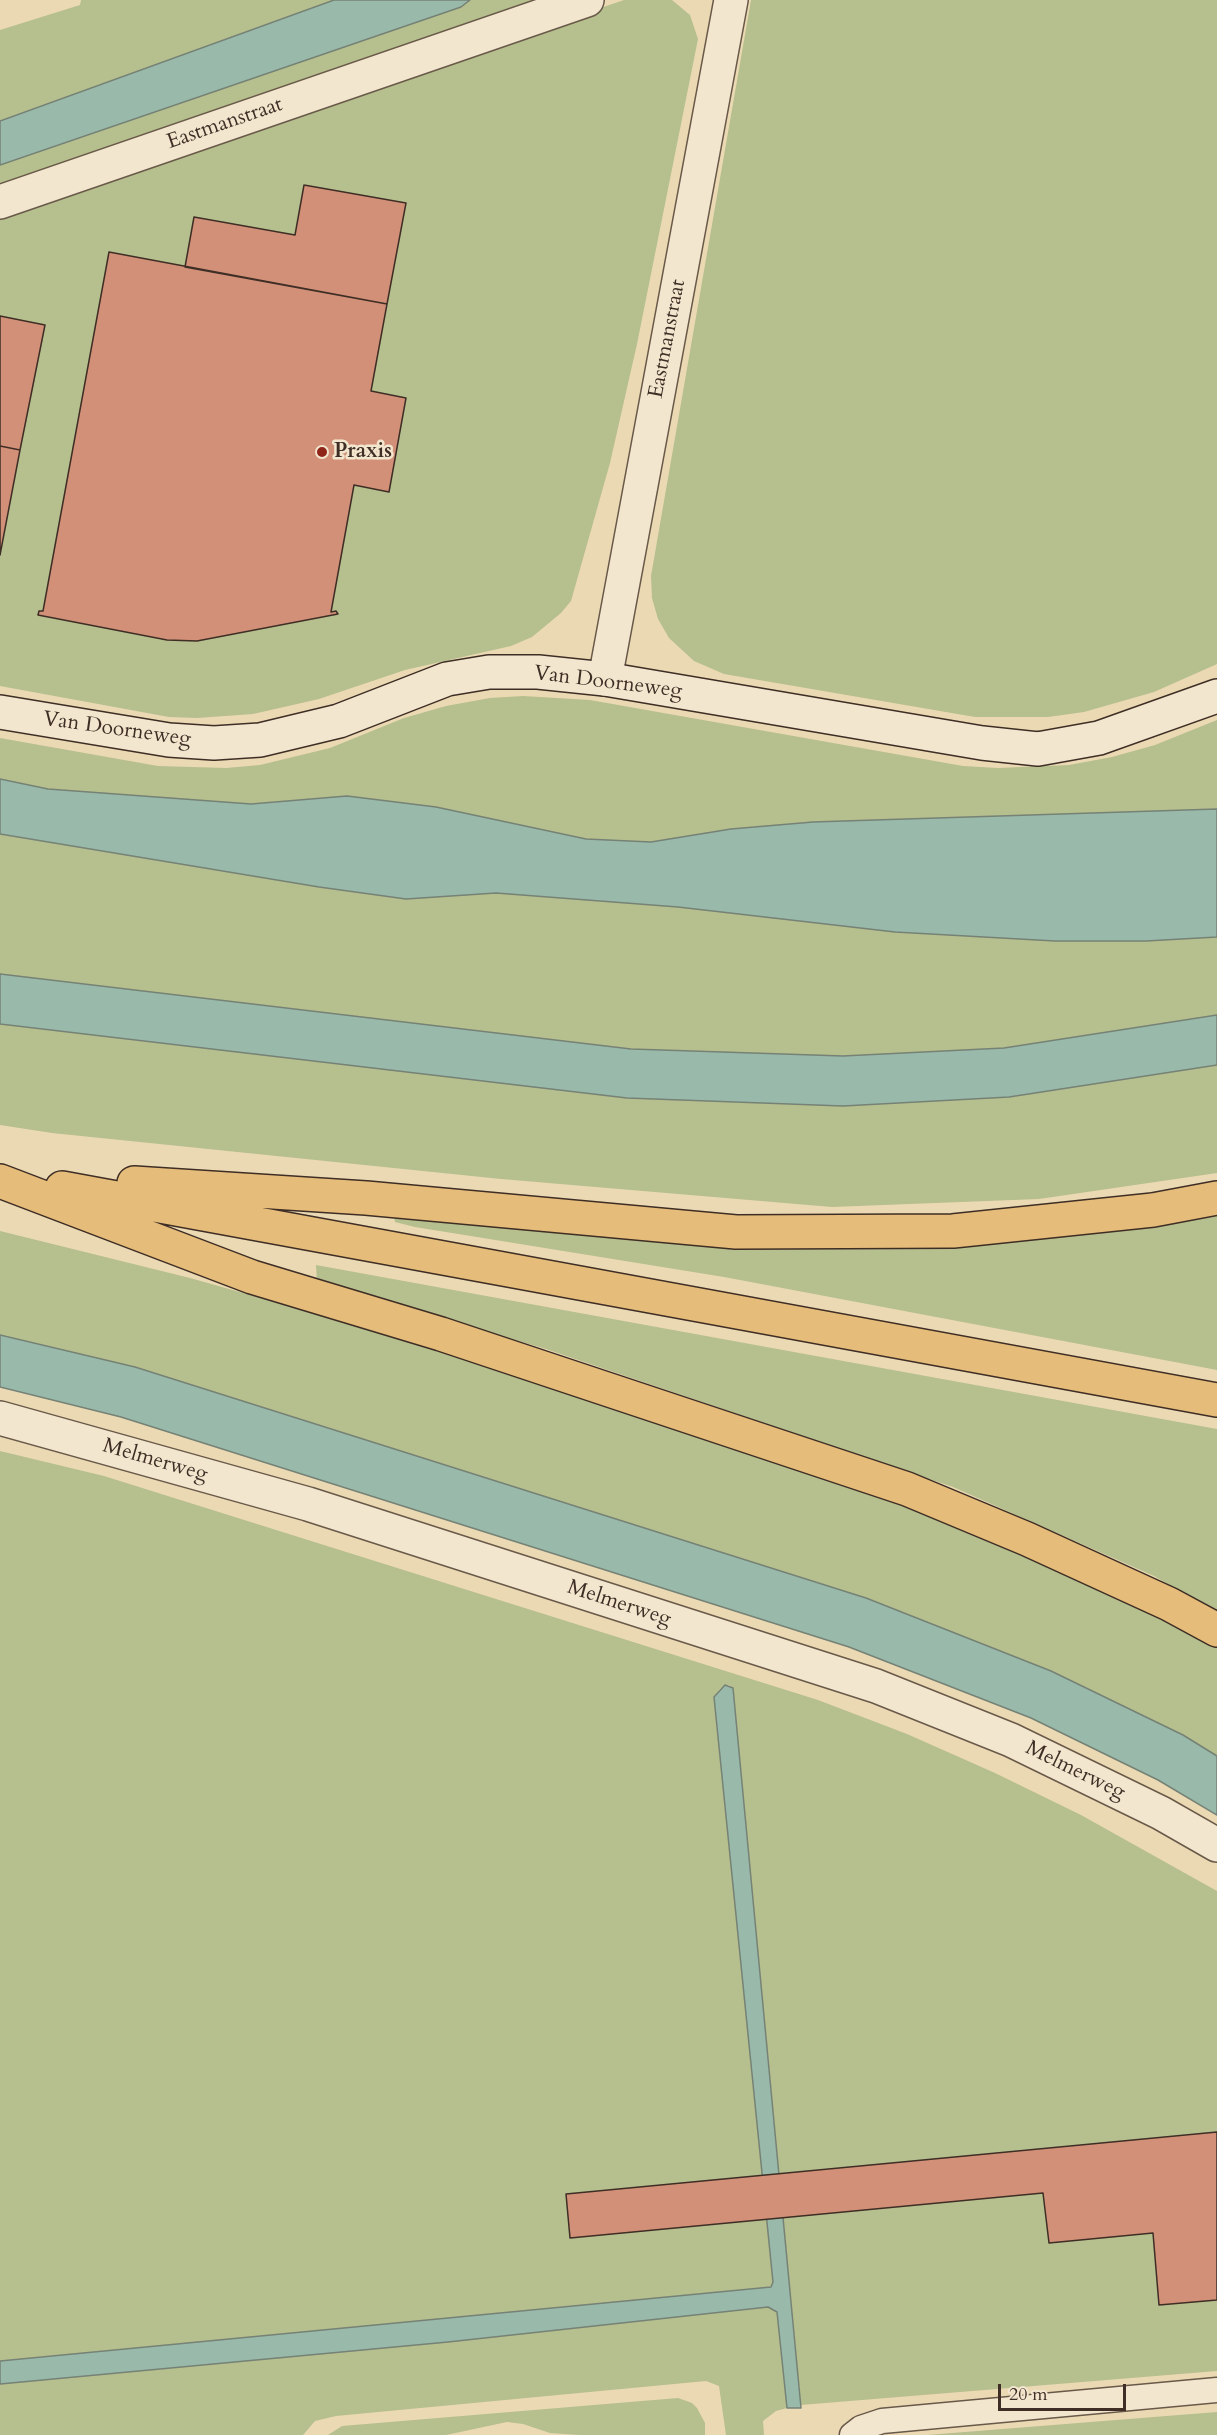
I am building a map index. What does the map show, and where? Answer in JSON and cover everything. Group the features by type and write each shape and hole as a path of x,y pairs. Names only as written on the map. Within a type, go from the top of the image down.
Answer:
{"highway":[{"path":"0,1177 366,1198 736,1232 952,1231 1153,1210 1217,1198"},
{"path":"0,1177 1217,1400"},
{"path":"0,1177 252,1277 441,1334 907,1489 1027,1539 1168,1604 1217,1630"}],"street":[{"name":"Eastmanstraat","path":"0,202 587,0"},
{"name":"Eastmanstraat","path":"605,679 731,0"},
{"name":"Van Doorneweg","path":"0,712 169,740 214,743 260,740 339,721 447,679 489,672 538,672 605,679 982,743 1038,749 1099,738 1217,696"},
{"name":"Melmerweg","path":"0,1418 308,1504 876,1686 1011,1740 1161,1813 1217,1845"}],"lane":[{"path":"852,2435 861,2428 882,2421 1217,2390"}],"green space":[{"path":"81,0 334,0 0,121 0,30 80,5"},
{"path":"470,0 538,0 0,190 0,165 461,7"},
{"path":"624,0 672,0 690,15 698,39 637,344 610,463 571,601 561,613 532,637 511,646 405,670 319,699 253,714 197,718 169,717 0,686 0,213"},
{"path":"751,0 1217,0 1217,664 1154,692 1084,712 1048,717 975,717 724,674 694,661 669,638 658,619 652,598 651,576"},
{"path":"523,696 590,700 963,766 998,768 1069,765 1112,757 1155,745 1217,720 1217,809 813,822 731,829 651,842 586,839 436,807 347,796 251,804 48,789 0,779 0,738 158,766 226,768 260,765 330,748 404,718 446,706 490,698"},
{"path":"0,834 319,887 406,899 496,893 678,907 895,932 1055,941 1146,941 1217,937 1217,1015 1004,1048 843,1056 631,1049 0,974"},
{"path":"0,1024 627,1098 843,1106 1009,1097 1217,1065 1217,1173 1039,1199 832,1207 501,1179 52,1133 0,1125"},
{"path":"1217,1207 1217,1370 724,1277 415,1227 395,1222 393,1213 781,1240"},
{"path":"0,1231 190,1278 456,1353 957,1522 1217,1643 1217,1756 1183,1735 1051,1671 866,1598 135,1367 0,1335"},
{"path":"316,1265 1217,1429 1217,1613 1154,1576 953,1487 546,1349 317,1282"},
{"path":"0,1451 104,1476 818,1700 907,1734 995,1773 1081,1815 1217,1891 1217,2371 801,2405 733,1688 729,1685 720,1689 714,1697 773,2283 771,2287 0,2361"},
{"path":"768,2307 777,2312 787,2408 776,2411 763,2421 764,2435 726,2435 719,2386 706,2381 336,2416 315,2421 303,2435 0,2435 0,2384 448,2342"},
{"path":"678,2398 692,2403 697,2408 705,2423 705,2435 579,2435 550,2433 523,2424 507,2422 446,2435 328,2435 342,2426"},
{"path":"1217,2412 1217,2435 927,2435"}],"shaded area":[{"path":"334,0 470,0 461,7 0,165 0,121"},
{"path":"0,779 48,789 251,804 347,796 436,807 586,839 651,842 731,829 813,822 1217,809 1217,937 1146,941 1055,941 895,932 678,907 496,893 406,899 319,887 0,834"},
{"path":"0,974 631,1049 843,1056 1004,1048 1217,1015 1217,1065 1009,1097 843,1106 627,1098 0,1024"},
{"path":"0,1335 135,1367 866,1598 1051,1671 1183,1735 1217,1756 1217,1815 1158,1780 1031,1718 849,1647 121,1417 0,1387"},
{"path":"725,1685 733,1688 801,2408 787,2408 777,2312 768,2307 448,2342 0,2384 0,2361 771,2287 773,2282 714,1697"}],"building":[{"path":"304,185 406,203 387,304 185,267 194,217 295,235"},
{"path":"109,252 387,304 371,391 406,398 389,492 354,485 331,612 336,611 338,614 197,641 167,640 38,615 39,611 43,611"},
{"path":"0,316 45,325 20,450 0,446"},
{"path":"0,446 20,450 0,555"},
{"path":"1217,2132 1217,2300 1159,2305 1153,2233 1049,2243 1043,2193 570,2238 566,2194"}],"place":[{"name":"Praxis","path":"322,452"}]}
